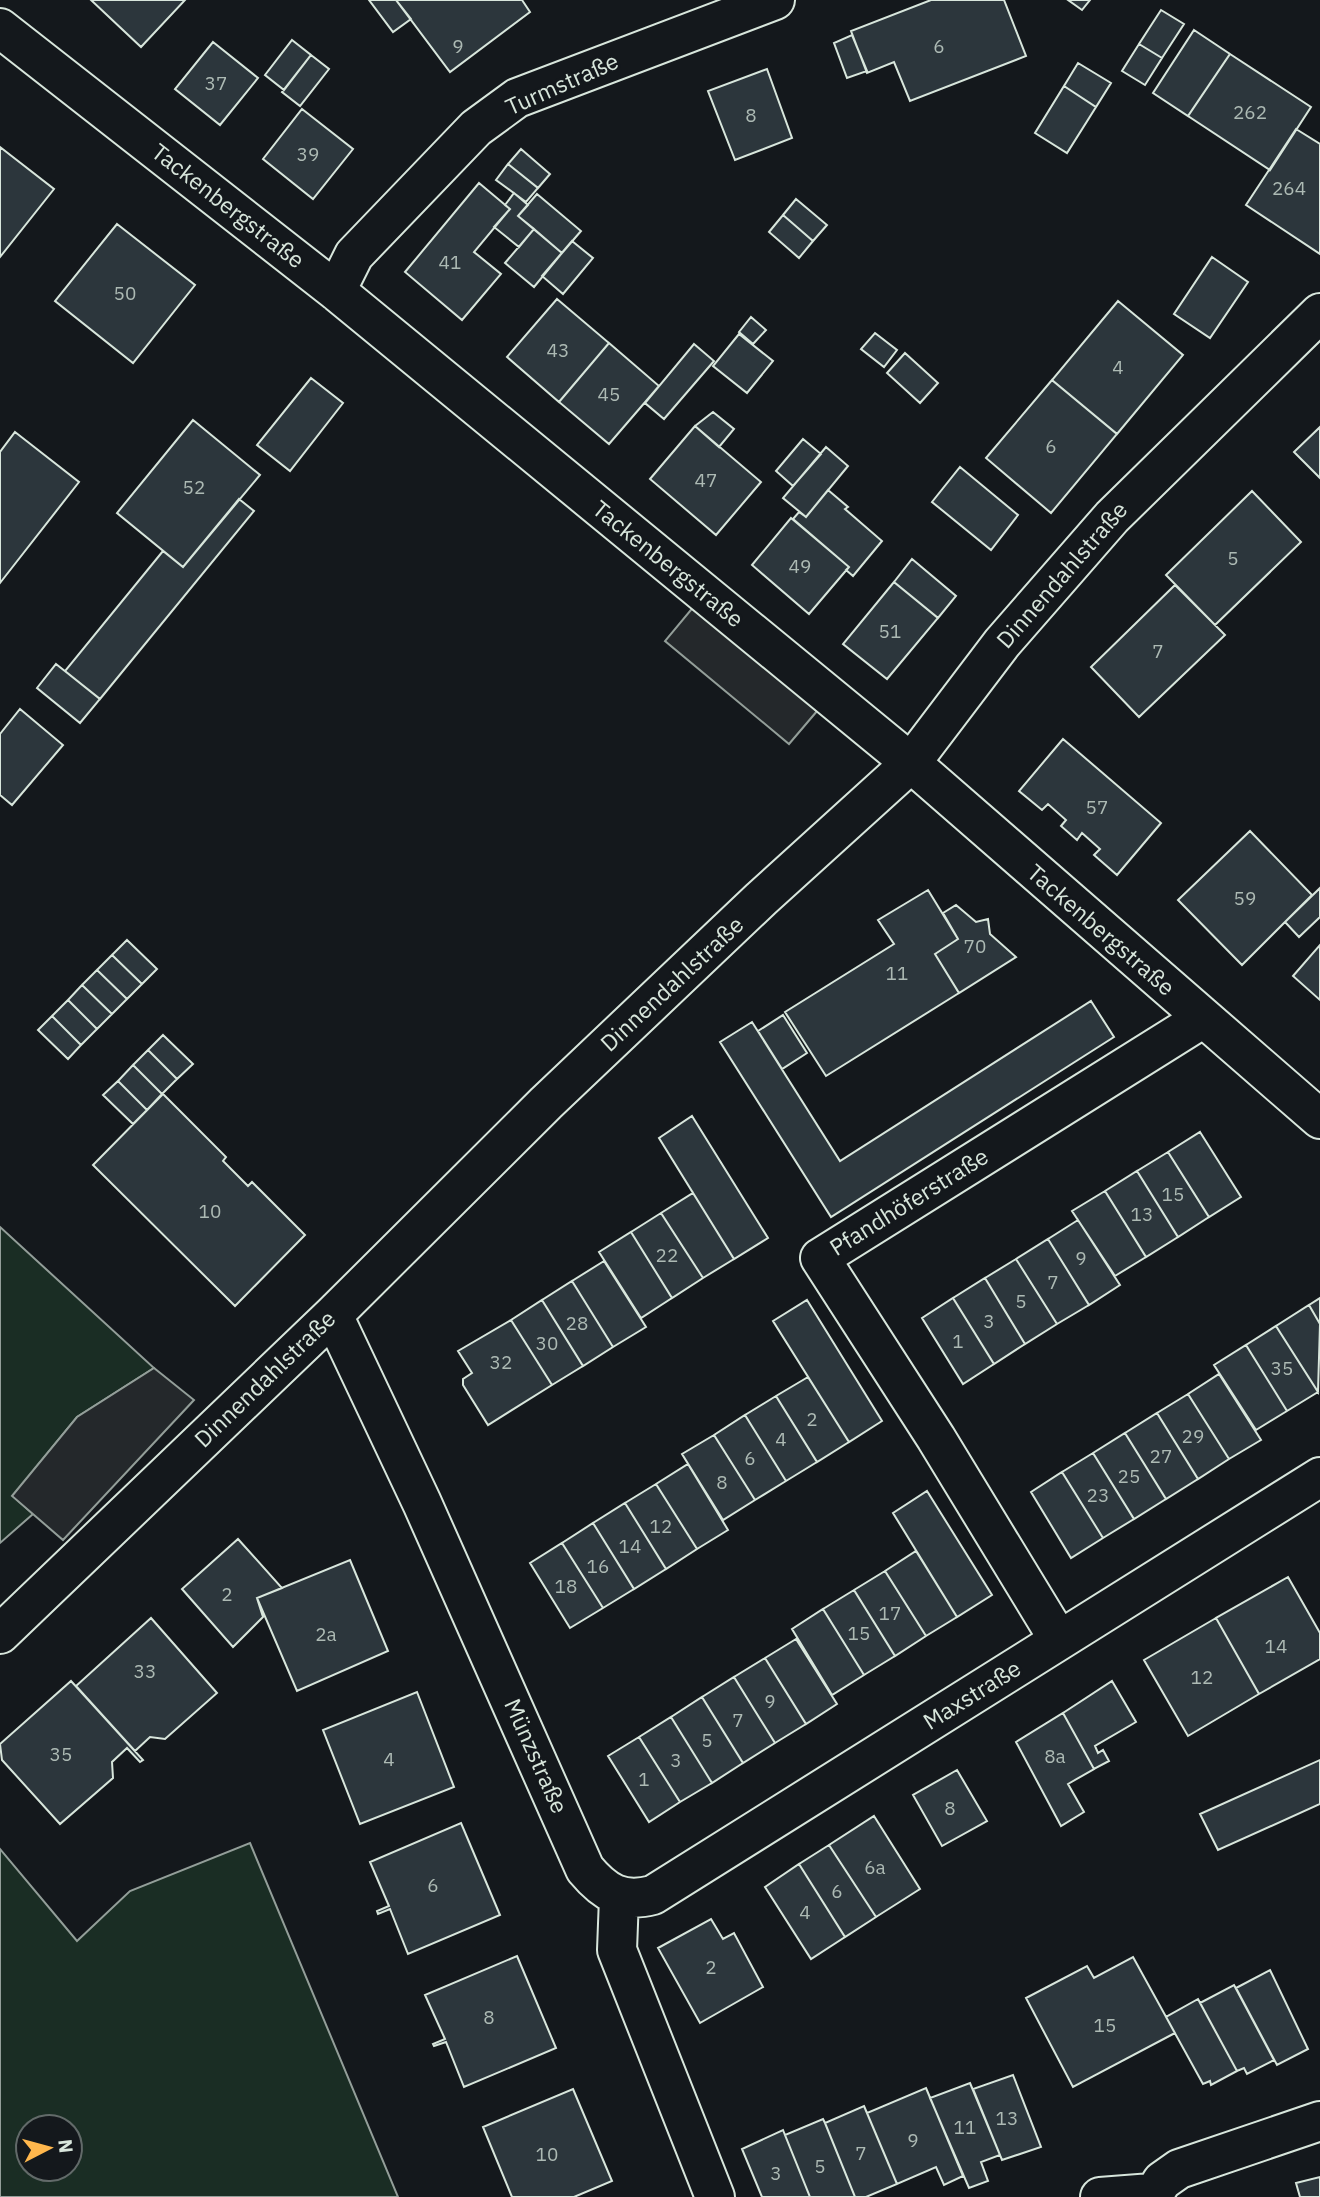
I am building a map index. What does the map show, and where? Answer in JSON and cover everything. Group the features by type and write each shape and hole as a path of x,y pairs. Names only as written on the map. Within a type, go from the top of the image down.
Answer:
{"street":[{"name":"Turmstraße","path":"336,291 354,255 476,128 517,98 775,0"},
{"name":"Tackenbergstraße","path":"0,28 336,291 911,763 1202,1020 1320,1119"},
{"name":"Dinnendahlstraße","path":"0,1634 333,1315 546,1103 761,899 911,763 1002,643 1112,517 1320,313"},
{"name":"Pfandhöferstraße","path":"1059,1640 936,1438 820,1258 1202,1020"},
{"name":"Münzstraße","path":"333,1315 433,1528 585,1869 601,1887 619,1898"},
{"name":"Maxstraße","path":"619,1898 639,1899 653,1895 1320,1477"},
{"path":"619,1898 617,1950 715,2197"},
{"path":"1100,2197 1161,2186 1320,2121"}],"green space":[{"path":"0,1227 154,1368 77,1417 13,1496 33,1514 0,1543"},
{"path":"250,1843 398,2197 0,2197 0,1849 77,1941 130,1891"}],"shaded area":[{"path":"705,593 829,697 789,744 665,641"},
{"path":"154,1368 194,1400 63,1540 12,1496 77,1417"}],"building":[{"path":"91,0 185,0 141,47"},
{"path":"369,0 396,0 411,19 393,32"},
{"path":"396,0 522,0 530,12 450,72"},
{"path":"931,0 1004,0 1026,56 910,101 894,62 867,73 851,31"},
{"path":"1068,0 1090,0 1082,10"},
{"path":"1161,10 1184,24 1162,58 1139,44"},
{"path":"1194,30 1230,54 1188,116 1153,93"},
{"path":"852,35 867,71 847,78 834,43"},
{"path":"292,40 311,55 284,90 265,75"},
{"path":"213,42 258,78 220,125 175,89"},
{"path":"1139,44 1162,58 1145,85 1122,71"},
{"path":"1230,54 1311,107 1270,170 1188,116"},
{"path":"311,55 329,69 300,106 282,92"},
{"path":"1078,63 1111,83 1096,107 1064,86"},
{"path":"767,69 792,138 735,160 708,91"},
{"path":"1064,86 1096,107 1067,153 1035,133"},
{"path":"302,109 353,149 313,199 263,159"},
{"path":"1296,129 1320,144 1320,254 1246,205"},
{"path":"0,147 54,189 0,257"},
{"path":"521,149 550,174 538,188 508,164"},
{"path":"508,164 538,188 526,202 496,180"},
{"path":"479,183 510,209 474,252 501,274 462,320 405,272"},
{"path":"514,193 528,205 518,216 534,229 519,247 494,227 510,209 505,205"},
{"path":"537,194 581,231 562,253 518,216"},
{"path":"796,199 827,225 813,241 783,215"},
{"path":"783,215 813,241 799,258 769,232"},
{"path":"117,224 195,285 133,363 55,301"},
{"path":"534,229 562,253 534,287 505,263"},
{"path":"572,241 593,258 563,294 542,276"},
{"path":"1212,257 1248,282 1210,338 1174,314"},
{"path":"557,299 609,343 559,402 507,357"},
{"path":"1118,301 1183,355 1117,434 1052,380"},
{"path":"751,317 766,330 753,344 739,332"},
{"path":"875,333 897,350 884,367 861,349"},
{"path":"739,334 773,361 747,393 713,366"},
{"path":"609,343 659,386 609,444 559,402"},
{"path":"694,344 714,361 664,419 645,403"},
{"path":"905,353 938,383 920,403 887,373"},
{"path":"311,378 343,403 290,471 257,445"},
{"path":"1052,380 1117,434 1051,513 986,458"},
{"path":"713,412 734,429 719,447 695,426"},
{"path":"193,420 260,475 183,567 117,513"},
{"path":"695,426 761,482 716,535 650,479"},
{"path":"1320,427 1320,478 1294,452"},
{"path":"15,432 79,482 0,583 0,452"},
{"path":"803,439 821,454 793,486 776,471"},
{"path":"826,447 848,466 806,517 783,498"},
{"path":"960,467 1018,515 991,550 932,502"},
{"path":"828,490 848,507 845,509 882,541 853,576 846,570 849,567 793,519 799,512 806,517"},
{"path":"1252,491 1301,542 1215,625 1166,575"},
{"path":"239,499 254,511 100,699 65,671 163,551 183,567"},
{"path":"791,518 849,567 809,614 752,565"},
{"path":"912,559 956,596 938,618 894,582"},
{"path":"894,582 938,618 887,679 843,644"},
{"path":"1175,585 1225,635 1139,717 1091,667"},
{"path":"56,664 100,699 80,723 37,688"},
{"path":"20,709 63,745 12,805 0,795 0,734"},
{"path":"1063,739 1161,823 1117,875 1094,855 1100,849 1082,833 1077,840 1061,826 1066,820 1048,804 1042,810 1019,791"},
{"path":"1250,831 1312,895 1242,965 1178,900"},
{"path":"1320,888 1320,917 1299,937 1285,922"},
{"path":"928,890 958,939 935,954 959,993 826,1076 785,1012 894,944 878,920"},
{"path":"956,905 976,922 988,919 990,934 1016,957 959,993 935,954 958,939 943,913"},
{"path":"127,940 157,969 142,984 112,955"},
{"path":"1320,945 1320,1000 1293,976"},
{"path":"112,955 142,984 127,999 97,970"},
{"path":"97,970 127,999 112,1014 82,985"},
{"path":"82,985 112,1014 97,1029 68,1000"},
{"path":"68,1000 97,1029 81,1045 52,1016"},
{"path":"1091,1001 1114,1037 831,1217 720,1042 752,1022 840,1161"},
{"path":"783,1015 807,1053 782,1069 758,1031"},
{"path":"52,1016 81,1045 68,1059 38,1030"},
{"path":"163,1035 193,1064 177,1079 148,1050"},
{"path":"148,1050 177,1079 162,1094 133,1065"},
{"path":"133,1065 162,1094 147,1110 118,1081"},
{"path":"118,1081 147,1110 133,1124 103,1095"},
{"path":"163,1094 226,1157 223,1161 248,1186 252,1182 305,1235 235,1306 93,1165"},
{"path":"692,1116 768,1238 734,1259 659,1138"},
{"path":"1200,1132 1241,1197 1209,1217 1168,1152"},
{"path":"1168,1152 1209,1217 1178,1237 1137,1171"},
{"path":"1137,1171 1178,1237 1146,1257 1105,1191"},
{"path":"1105,1191 1146,1257 1115,1276 1072,1211"},
{"path":"693,1193 734,1259 703,1278 661,1213"},
{"path":"661,1213 703,1278 672,1298 631,1232"},
{"path":"1078,1220 1120,1285 1089,1305 1048,1239"},
{"path":"631,1232 672,1298 641,1318 599,1252"},
{"path":"1048,1239 1089,1305 1057,1324 1016,1259"},
{"path":"1016,1259 1057,1324 1025,1344 985,1278"},
{"path":"604,1261 646,1327 613,1347 572,1281"},
{"path":"985,1278 1025,1344 994,1364 953,1298"},
{"path":"572,1281 613,1347 583,1366 542,1300"},
{"path":"953,1298 994,1364 963,1384 922,1318"},
{"path":"1320,1298 1320,1324 1309,1305"},
{"path":"542,1300 583,1366 552,1385 511,1320"},
{"path":"807,1300 882,1421 849,1442 773,1321"},
{"path":"1309,1305 1320,1324 1318,1392 1276,1326"},
{"path":"511,1320 552,1385 488,1425 463,1385 463,1379 472,1373 458,1351"},
{"path":"1276,1326 1318,1392 1287,1411 1246,1345"},
{"path":"1246,1345 1287,1411 1256,1430 1214,1365"},
{"path":"1219,1374 1261,1440 1229,1459 1188,1394"},
{"path":"808,1377 849,1442 817,1462 776,1396"},
{"path":"1188,1394 1229,1459 1198,1479 1157,1413"},
{"path":"776,1396 817,1462 786,1481 745,1415"},
{"path":"1157,1413 1198,1479 1166,1499 1125,1433"},
{"path":"745,1415 786,1481 755,1500 714,1435"},
{"path":"1125,1433 1166,1499 1134,1519 1093,1453"},
{"path":"714,1435 755,1500 723,1520 682,1454"},
{"path":"1093,1453 1134,1519 1103,1538 1062,1472"},
{"path":"688,1464 728,1530 697,1549 656,1484"},
{"path":"1062,1472 1103,1538 1071,1558 1031,1492"},
{"path":"656,1484 697,1549 666,1569 625,1503"},
{"path":"927,1491 992,1595 957,1617 893,1513"},
{"path":"625,1503 666,1569 634,1589 593,1523"},
{"path":"593,1523 634,1589 603,1608 562,1543"},
{"path":"238,1539 282,1588 257,1598 263,1617 233,1647 182,1589"},
{"path":"562,1543 603,1608 570,1628 530,1563"},
{"path":"916,1551 957,1617 926,1636 885,1571"},
{"path":"350,1560 388,1651 297,1691 257,1598"},
{"path":"885,1571 926,1636 895,1656 854,1590"},
{"path":"1288,1577 1320,1633 1320,1659 1259,1694 1216,1618"},
{"path":"854,1590 895,1656 864,1675 823,1609"},
{"path":"823,1609 864,1675 832,1695 792,1629"},
{"path":"151,1618 217,1693 165,1739 150,1737 135,1751 76,1686"},
{"path":"1216,1618 1259,1694 1188,1736 1144,1660"},
{"path":"796,1639 837,1704 806,1724 765,1658"},
{"path":"765,1658 806,1724 775,1743 734,1677"},
{"path":"734,1677 775,1743 743,1763 702,1697"},
{"path":"71,1681 143,1760 140,1762 127,1748 112,1762 113,1778 60,1824 2,1760 0,1744"},
{"path":"1112,1681 1136,1722 1095,1746 1098,1753 1103,1750 1109,1761 1094,1769 1063,1713"},
{"path":"417,1692 454,1787 360,1824 323,1730"},
{"path":"702,1697 743,1763 712,1783 671,1717"},
{"path":"1063,1713 1094,1769 1068,1784 1084,1812 1061,1826 1016,1742"},
{"path":"671,1717 712,1783 680,1802 639,1737"},
{"path":"639,1737 680,1802 649,1822 608,1756"},
{"path":"1320,1760 1320,1804 1218,1850 1200,1814"},
{"path":"957,1770 987,1821 942,1846 913,1795"},
{"path":"874,1816 920,1889 876,1917 829,1845"},
{"path":"461,1823 500,1915 408,1954 390,1909 378,1914 377,1911 389,1906 370,1862"},
{"path":"829,1845 876,1917 845,1937 799,1864"},
{"path":"799,1864 845,1937 811,1959 765,1887"},
{"path":"711,1919 723,1939 734,1933 763,1987 700,2023 658,1948"},
{"path":"517,1956 556,2048 464,2087 446,2042 434,2046 433,2044 445,2039 425,1995"},
{"path":"1133,1957 1175,2033 1073,2087 1026,1998 1087,1966 1094,1978"},
{"path":"1270,1970 1308,2049 1277,2065 1236,1988"},
{"path":"1234,1985 1274,2060 1247,2074 1244,2068 1237,2071 1200,2003"},
{"path":"1198,1999 1237,2071 1211,2085 1210,2081 1203,2084 1166,2017"},
{"path":"1013,2075 1041,2147 1002,2160 973,2089"},
{"path":"970,2083 1000,2155 981,2162 988,2181 969,2188 930,2098"},
{"path":"926,2088 963,2176 944,2185 936,2167 897,2184 867,2113"},
{"path":"573,2089 612,2181 574,2197 512,2197 483,2127"},
{"path":"864,2106 897,2184 866,2197 855,2197 825,2123"},
{"path":"823,2119 855,2197 810,2197 785,2135"},
{"path":"783,2130 810,2197 762,2197 742,2149"},
{"path":"1320,2177 1320,2197 1300,2197 1296,2183"}]}
